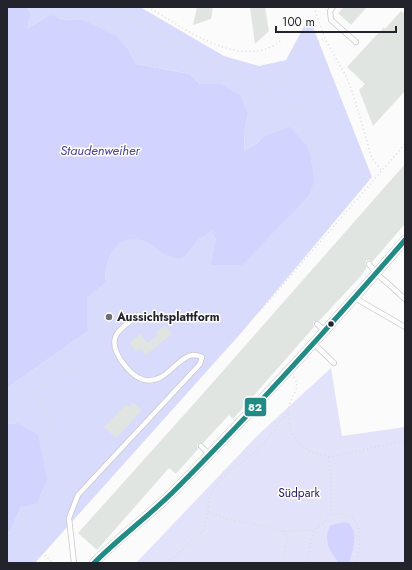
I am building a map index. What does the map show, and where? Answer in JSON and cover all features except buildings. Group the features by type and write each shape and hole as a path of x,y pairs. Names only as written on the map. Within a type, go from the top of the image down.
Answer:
{"street":[{"path":"94,563 174,491 325,331 405,240"}],"lane":[{"path":"333,7 330,12 332,20 356,42"},
{"path":"369,264 376,273 405,299"},
{"path":"355,298 405,327"},
{"path":"74,563 69,518 78,495 200,364 202,357 194,355 187,357 162,376 150,381 137,377 124,365 114,346 115,338 120,331 139,315"},
{"path":"317,324 325,331"},
{"path":"313,343 334,363"},
{"path":"201,446 209,454"}],"path":[{"path":"110,7 246,79 256,82 266,83 282,81 286,65 300,48 312,42 324,39"},
{"path":"148,7 204,39 228,48 256,51 266,49 282,40"},
{"path":"314,7 324,39 348,81 372,158 381,170"},
{"path":"256,82 270,96 299,112 305,124 302,133 315,147 321,164"},
{"path":"202,357 238,331 261,310 405,144"},
{"path":"109,317 120,331"},
{"path":"7,405 35,393 100,355 113,355 117,353"},
{"path":"168,563 203,531 211,495 220,480 257,450 288,412 297,383 288,371"},
{"path":"7,538 13,534 40,504 52,480 55,444 47,419 35,393"},
{"path":"288,412 290,429 298,444 311,452 328,457 405,441"},
{"path":"208,512 231,520 284,531 314,530 325,522 331,514 331,483 328,457"},
{"path":"331,514 344,514 357,523 359,543 356,563"},
{"path":"20,563 57,524 69,518"},
{"path":"305,563 309,553 314,530"},
{"path":"283,563 287,538 284,531"},
{"path":"36,547 53,563"}],"green space":[{"name":"Südpark","path":"331,368 342,436 405,427 405,563 136,563 258,435"}],"shaded area":[{"path":"27,7 140,7 224,56 259,66 286,60 309,17 372,177 242,332 35,563 7,563 7,533 10,532 21,507 18,423 7,424 7,388 88,331 86,298 105,283 107,265 114,249 119,243 134,238 146,241 159,251 186,256 198,240 212,229 216,240 312,169 311,157 263,137 244,154 245,126 248,115 221,84 200,84 190,74 136,64 130,52 83,20 45,18 27,29 31,14"}],"water":[{"name":"Staudenweiher","path":"7,7 27,7 31,14 27,29 53,15 60,19 83,20 116,36 130,52 136,64 190,74 200,84 221,84 240,95 248,115 245,126 244,153 263,137 290,127 307,146 311,157 314,182 309,195 242,265 211,265 216,240 212,230 198,240 186,256 179,259 159,251 145,241 135,239 126,240 119,244 114,249 107,265 105,283 87,298 88,331 7,388"},
{"path":"18,423 38,435 47,479 37,503 21,507 10,532 7,533 7,424"},
{"path":"344,522 349,523 354,533 354,543 349,563 340,563 336,559 328,546 327,540 328,530 331,525"}],"transit line":[{"name":"82","path":"94,563 165,500 205,460 292,367 405,240"}],"place":[{"name":"Aussichtsplattform","path":"109,317"}]}
